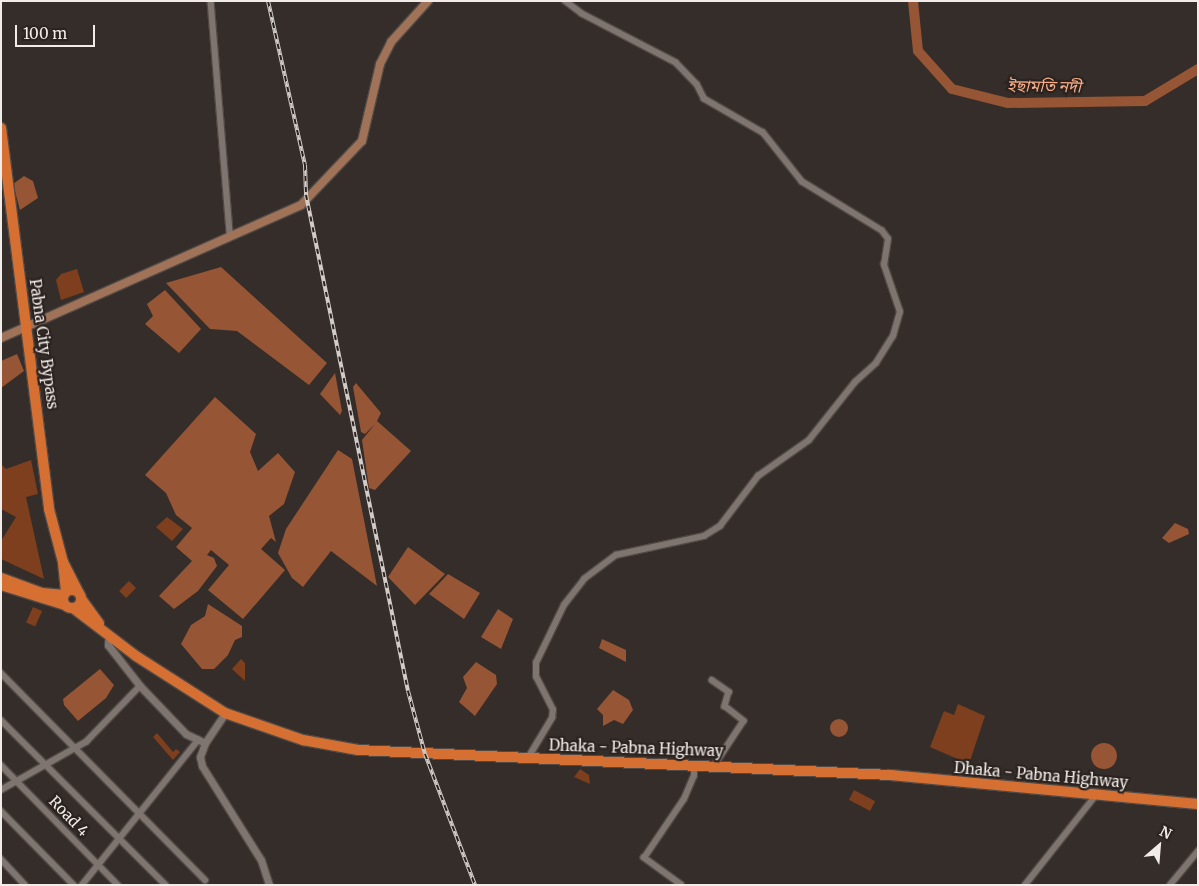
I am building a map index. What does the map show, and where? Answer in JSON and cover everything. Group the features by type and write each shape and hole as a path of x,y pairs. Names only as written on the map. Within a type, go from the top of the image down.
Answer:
{"highway":[{"name":"Pabna City Bypass","path":"1,128 49,509 63,562 67,600"},
{"name":"Pabna City Bypass","path":"63,562 80,596"},
{"name":"Dhaka - Pabna Highway","path":"1,578 41,596"},
{"name":"Dhaka - Pabna Highway","path":"1,586 67,600 106,632 225,714 303,740 358,750 526,760 714,765 890,775 1198,804"},
{"name":"Dhaka - Pabna Highway","path":"80,596 106,632"},
{"path":"67,600 80,596"},
{"path":"67,600 80,596"}],"main road":[{"path":"1,338 230,234 301,205 355,151 362,141 380,64 391,42 428,1"}],"street":[{"path":"211,1 230,234"},
{"path":"526,760 552,718 553,710 536,677 536,663 564,606 584,579 616,555 704,536 720,526 758,476 809,440 855,382 876,362 893,336 900,312 884,265 888,239 882,231 802,182 763,133 704,99 697,85 676,63 582,14 565,1"},
{"path":"106,632 108,645 140,686 186,734 202,742"},
{"path":"1,673 78,748 205,880"},
{"path":"712,680 729,692 725,706 744,721 714,765"},
{"path":"1,790 78,748 101,729 140,686"},
{"path":"82,885 225,714"},
{"path":"1,720 166,885"},
{"path":"202,742 200,753 202,766 261,860 269,885"},
{"name":"Road 4","path":"1,765 118,885"},
{"path":"681,885 646,862 644,855 684,799 694,765"},
{"path":"1024,885 1096,795"},
{"path":"1,810 74,885"},
{"path":"1170,885 1198,851"},
{"path":"1,859 26,885"}],"shaded area":[{"path":"24,176 33,181 38,198 20,210 13,184"},
{"path":"221,267 327,363 309,385 237,331 210,329 166,283"},
{"path":"165,290 201,329 179,353 145,324 153,316 147,304"},
{"path":"17,354 24,371 1,388 1,361"},
{"path":"335,373 342,411 340,415 320,394"},
{"path":"356,383 381,413 377,421 411,451 375,490 369,488 362,440 375,424 365,434 361,432 353,387"},
{"path":"215,397 256,434 250,452 258,471 278,453 295,472 284,504 269,516 276,542 271,538 261,549 285,570 243,619 208,590 229,565 211,550 207,555 214,558 217,566 198,591 174,609 159,596 192,561 176,547 192,528 176,515 166,493 145,475"},
{"path":"338,450 352,459 377,586 331,551 303,587 292,578 278,553 286,529"},
{"path":"1175,523 1188,529 1189,534 1169,543 1162,538"},
{"path":"408,547 445,574 415,605 388,577"},
{"path":"448,574 480,593 464,619 429,594"},
{"path":"208,604 242,626 242,637 235,640 228,655 214,669 202,669 181,644 191,625 205,616"},
{"path":"498,609 513,619 501,649 481,637"},
{"path":"602,639 626,650 626,662 599,648"},
{"path":"476,662 496,675 497,684 475,716 459,702 467,688 463,677"},
{"path":"100,669 114,685 106,698 78,721 64,705 63,699"},
{"path":"613,690 629,700 633,710 623,724 614,720 603,726 603,715 597,709"},
{"path":"835,719 843,719 848,724 846,735 835,737 830,732 830,724"},
{"path":"1104,743 1113,747 1117,756 1113,765 1104,769 1095,765 1091,756 1095,747"}],"building":[{"path":"77,269 84,292 61,300 56,280 61,274"},
{"path":"31,460 38,494 26,497 44,579 1,559 1,541 16,517 1,509 1,464 6,469"},
{"path":"167,517 183,529 172,541 156,527"},
{"path":"129,581 136,588 126,598 119,591"},
{"path":"33,607 42,611 35,627 26,623"},
{"path":"241,659 245,663 245,681 232,669"},
{"path":"958,704 985,716 969,764 930,747 944,711 954,715"},
{"path":"157,733 173,752 176,749 180,752 173,760 153,737"},
{"path":"580,769 589,775 590,784 574,777"},
{"path":"854,790 875,801 870,811 849,800"}],"waterway":[{"name":"ইছামতি নদী","path":"913,1 918,51 952,89 1008,103 1145,101 1198,69"}],"railway":[{"path":"268,1 305,165 306,195 408,691 425,754 475,885"}]}
